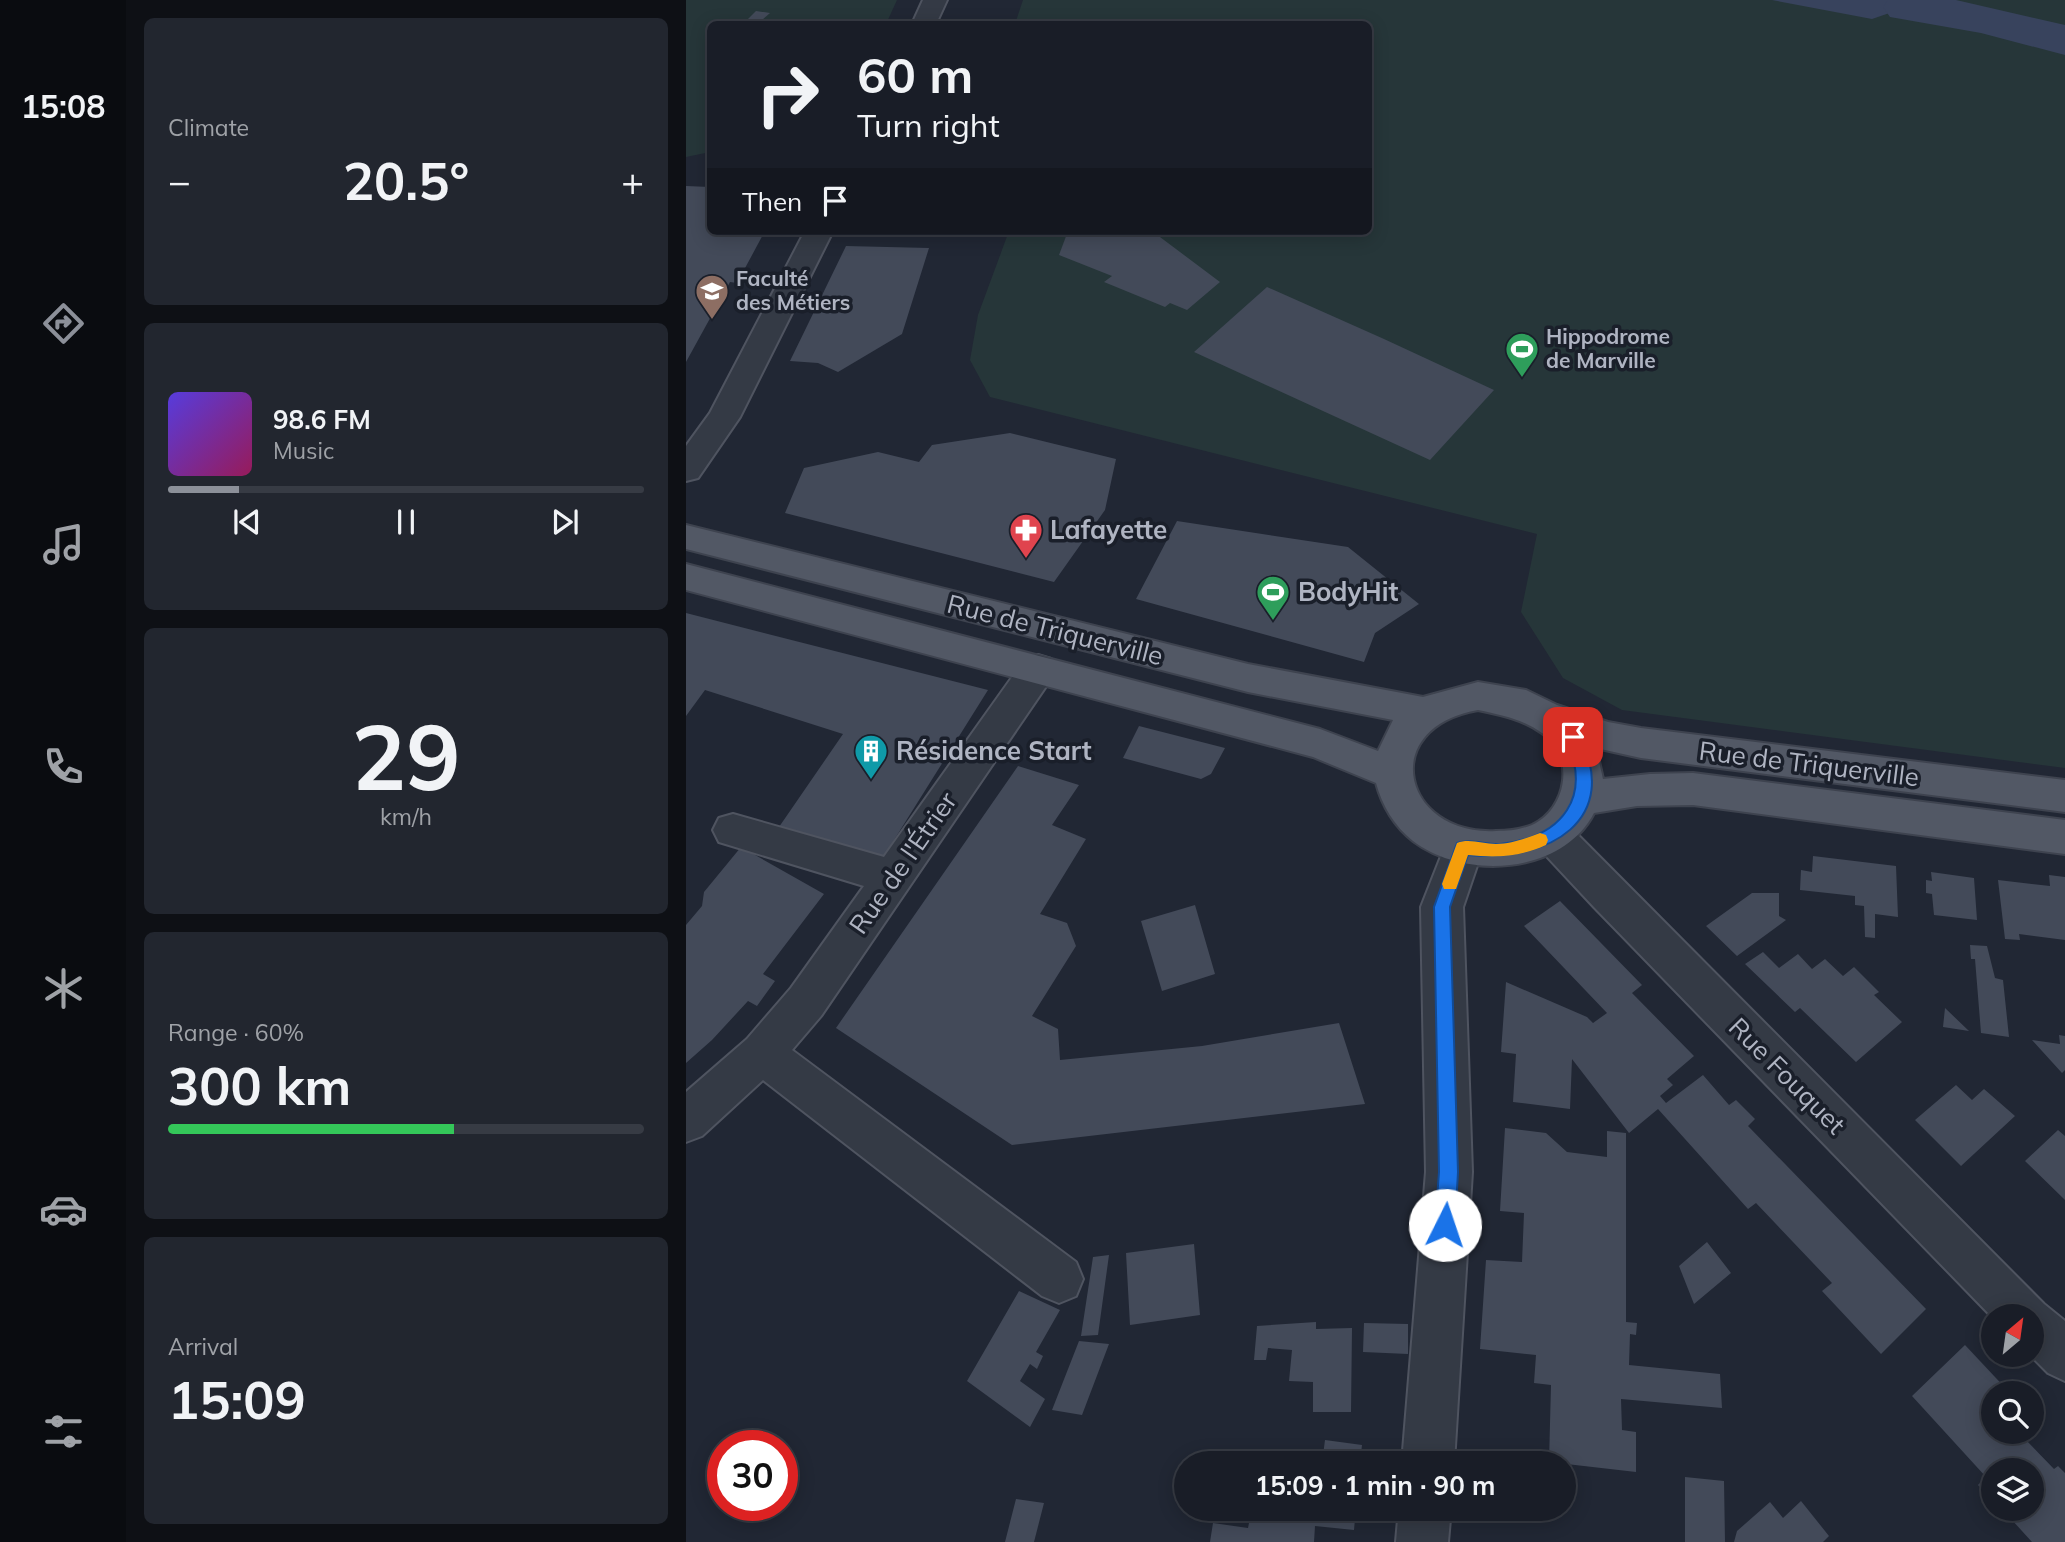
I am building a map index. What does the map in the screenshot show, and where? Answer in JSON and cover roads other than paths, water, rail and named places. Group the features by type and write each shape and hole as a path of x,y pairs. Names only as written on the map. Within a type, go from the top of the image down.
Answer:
{"main road":[{"name":"Rue de Triquerville","path":"686,537 1248,678 1426,712"},
{"name":"Rue de Triquerville","path":"686,577 1320,744 1393,773"},
{"path":"1478,696 1506,697 1533,706 1557,720 1573,737 1583,757 1586,779 1581,800 1570,819 1552,835 1527,846 1498,851 1463,848 1439,838 1415,820 1399,798 1393,773 1396,750 1407,729 1426,712 1450,701 1478,696"},
{"name":"Rue de Triquerville","path":"1557,720 1608,737 1641,743 2065,796"},
{"name":"Rue de Triquerville","path":"1581,800 1644,788 1693,789 2065,837"}],"street":[{"path":"925,21 935,0"},
{"path":"686,470 724,417 817,235"},
{"name":"Rue de l'Étrier","path":"686,1121 762,1053 806,1002 1038,669"},
{"path":"733,830 894,877"},
{"name":"Rue Fouquet","path":"1552,835 1608,895 2013,1304"},
{"path":"1429,1451 1449,1172 1442,907 1463,848"},
{"path":"762,1053 1059,1279"},
{"path":"2044,1335 2065,1356"},
{"path":"1422,1542 1424,1521"}],"water":[{"path":"1772,0 1908,0 1907,7 1872,19"}],"waterway":[{"path":"1907,7 1983,19 2065,40"}],"place":[{"name":"Faculté des Métiers","path":"712,321"},
{"name":"Hippodrome de Marville","path":"1522,379"},
{"name":"Lafayette","path":"1026,560"},
{"name":"BodyHit","path":"1273,622"},
{"name":"Résidence Start","path":"871,781"}]}
